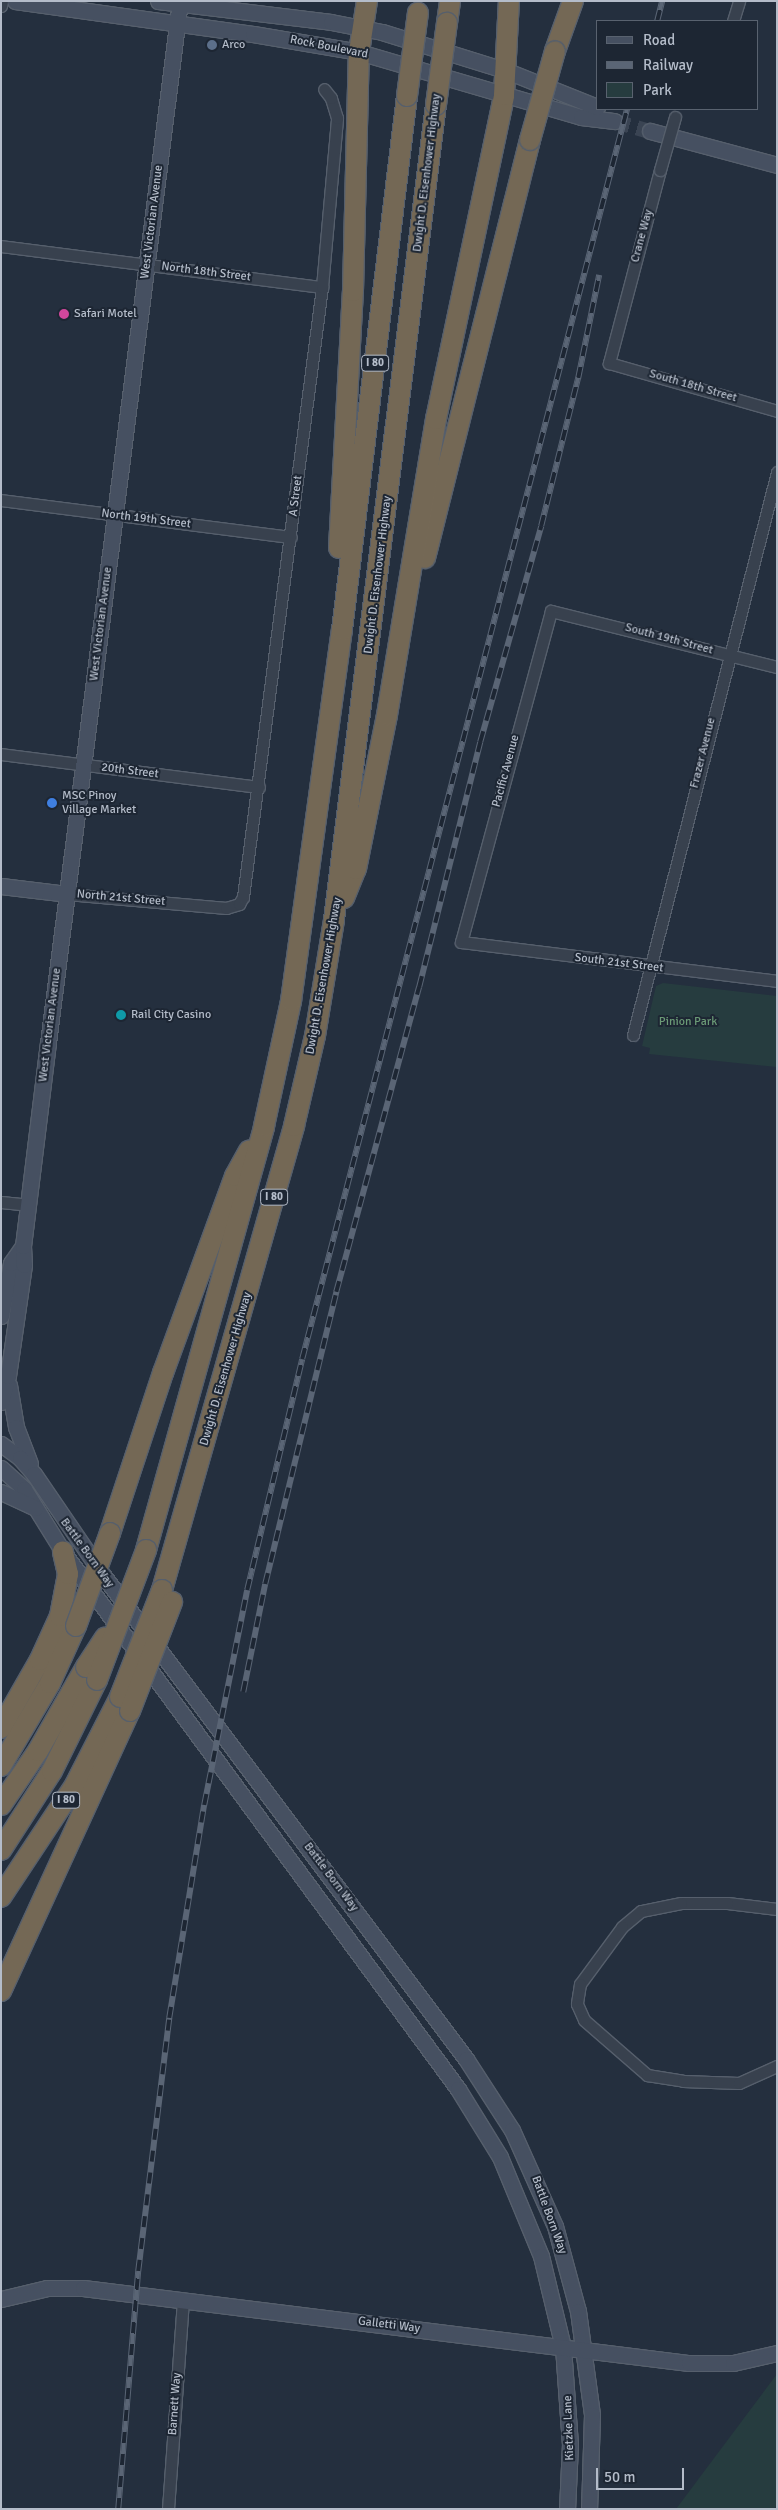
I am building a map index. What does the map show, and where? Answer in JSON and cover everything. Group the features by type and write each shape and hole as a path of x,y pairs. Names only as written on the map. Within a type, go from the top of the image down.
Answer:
{"highway":[{"path":"342,630 338,553 348,403 359,52 367,1"},
{"name":"Dwight D. Eisenhower Highway","path":"1,1897 75,1785 125,1704 167,1596 198,1470 294,1126 315,1036 334,920 450,1"},
{"path":"334,920 356,869 403,620 437,411 504,95 507,71 509,1"},
{"path":"403,620 418,592 445,471 530,140 555,51 573,1"},
{"name":"I 80","path":"1,1850 52,1771 92,1674 125,1609 146,1550 264,1126 300,949 342,630 419,7"},
{"path":"1,1766 50,1683 76,1626 110,1533 163,1373 235,1176 264,1126"},
{"path":"1,1728 40,1660 60,1616 68,1574 63,1552"},
{"path":"1,1805 92,1674"},
{"path":"1,1990 125,1704"}],"main road":[{"name":"Rock Boulevard","path":"16,1 359,52 581,117 615,121 601,110"},
{"name":"Rock Boulevard","path":"158,1 362,27 507,71 596,107"},
{"name":"West Victorian Avenue","path":"1,1402 8,1376 24,1265 23,1246 28,1205 180,3"},
{"path":"650,131 777,165"},
{"name":"North 21st Street","path":"1,886 67,894"},
{"name":"West Victorian Avenue","path":"1,1316 11,1264 23,1246"},
{"path":"8,1376 16,1427 34,1474"},
{"name":"Battle Born Way","path":"1,1444 20,1458 34,1474 103,1575 445,2030 501,2112 531,2167 555,2226 573,2290 585,2351"},
{"name":"Battle Born Way","path":"1,1468 24,1489 63,1552 242,1790 471,2108 500,2157 526,2216 541,2256 563,2347"},
{"path":"1,1492 36,1508"},
{"name":"Galletti Way","path":"1,2299 68,2287 585,2351 712,2364 777,2353"},
{"name":"Kietzke Lane","path":"563,2347 570,2444 567,2509"},
{"name":"Kietzke Lane","path":"585,2351 593,2455 589,2509"}],"street":[{"path":"1,6 2,1"},
{"path":"733,20 739,1"},
{"name":"A Street","path":"239,904 246,886 322,287 337,118 332,98 324,90"},
{"name":"Crane Way","path":"609,363 677,113"},
{"name":"North 18th Street","path":"1,246 322,287"},
{"name":"South 18th Street","path":"609,363 777,411"},
{"name":"Frazer Avenue","path":"633,1035 777,472"},
{"name":"North 19th Street","path":"1,500 291,537"},
{"name":"Pacific Avenue","path":"461,942 546,621 551,611 561,611"},
{"name":"South 19th Street","path":"561,611 777,667"},
{"name":"20th Street","path":"1,754 259,787"},
{"name":"North 21st Street","path":"67,894 226,908 239,904"},
{"name":"South 21st Street","path":"461,942 649,967 777,981"},
{"path":"1,1202 28,1205"},
{"path":"777,1909 727,1903 681,1903 641,1912 622,1927 580,1984 577,2004 584,2020 647,2075 683,2081 739,2083 777,2066"},
{"name":"Barnett Way","path":"168,2509 183,2300"}],"green space":[{"name":"Pinion Park","path":"663,983 777,996 777,1067 649,1054 650,1048 642,1046 656,986"},
{"path":"777,2374 777,2505 774,2509 676,2509"}],"tunnel":[{"path":"615,121 650,131"}],"railway":[{"path":"657,20 662,1"},
{"path":"118,2509 138,2271 169,2018 204,1805 247,1590 302,1359 627,110"},
{"path":"243,1692 265,1584 336,1292 419,987 480,742 541,526 578,378 599,275"}],"place":[{"name":"Arco","path":"212,45"},
{"name":"Safari Motel","path":"64,314"},
{"name":"MSC Pinoy Village Market","path":"52,803"},
{"name":"Rail City Casino","path":"121,1015"}]}
